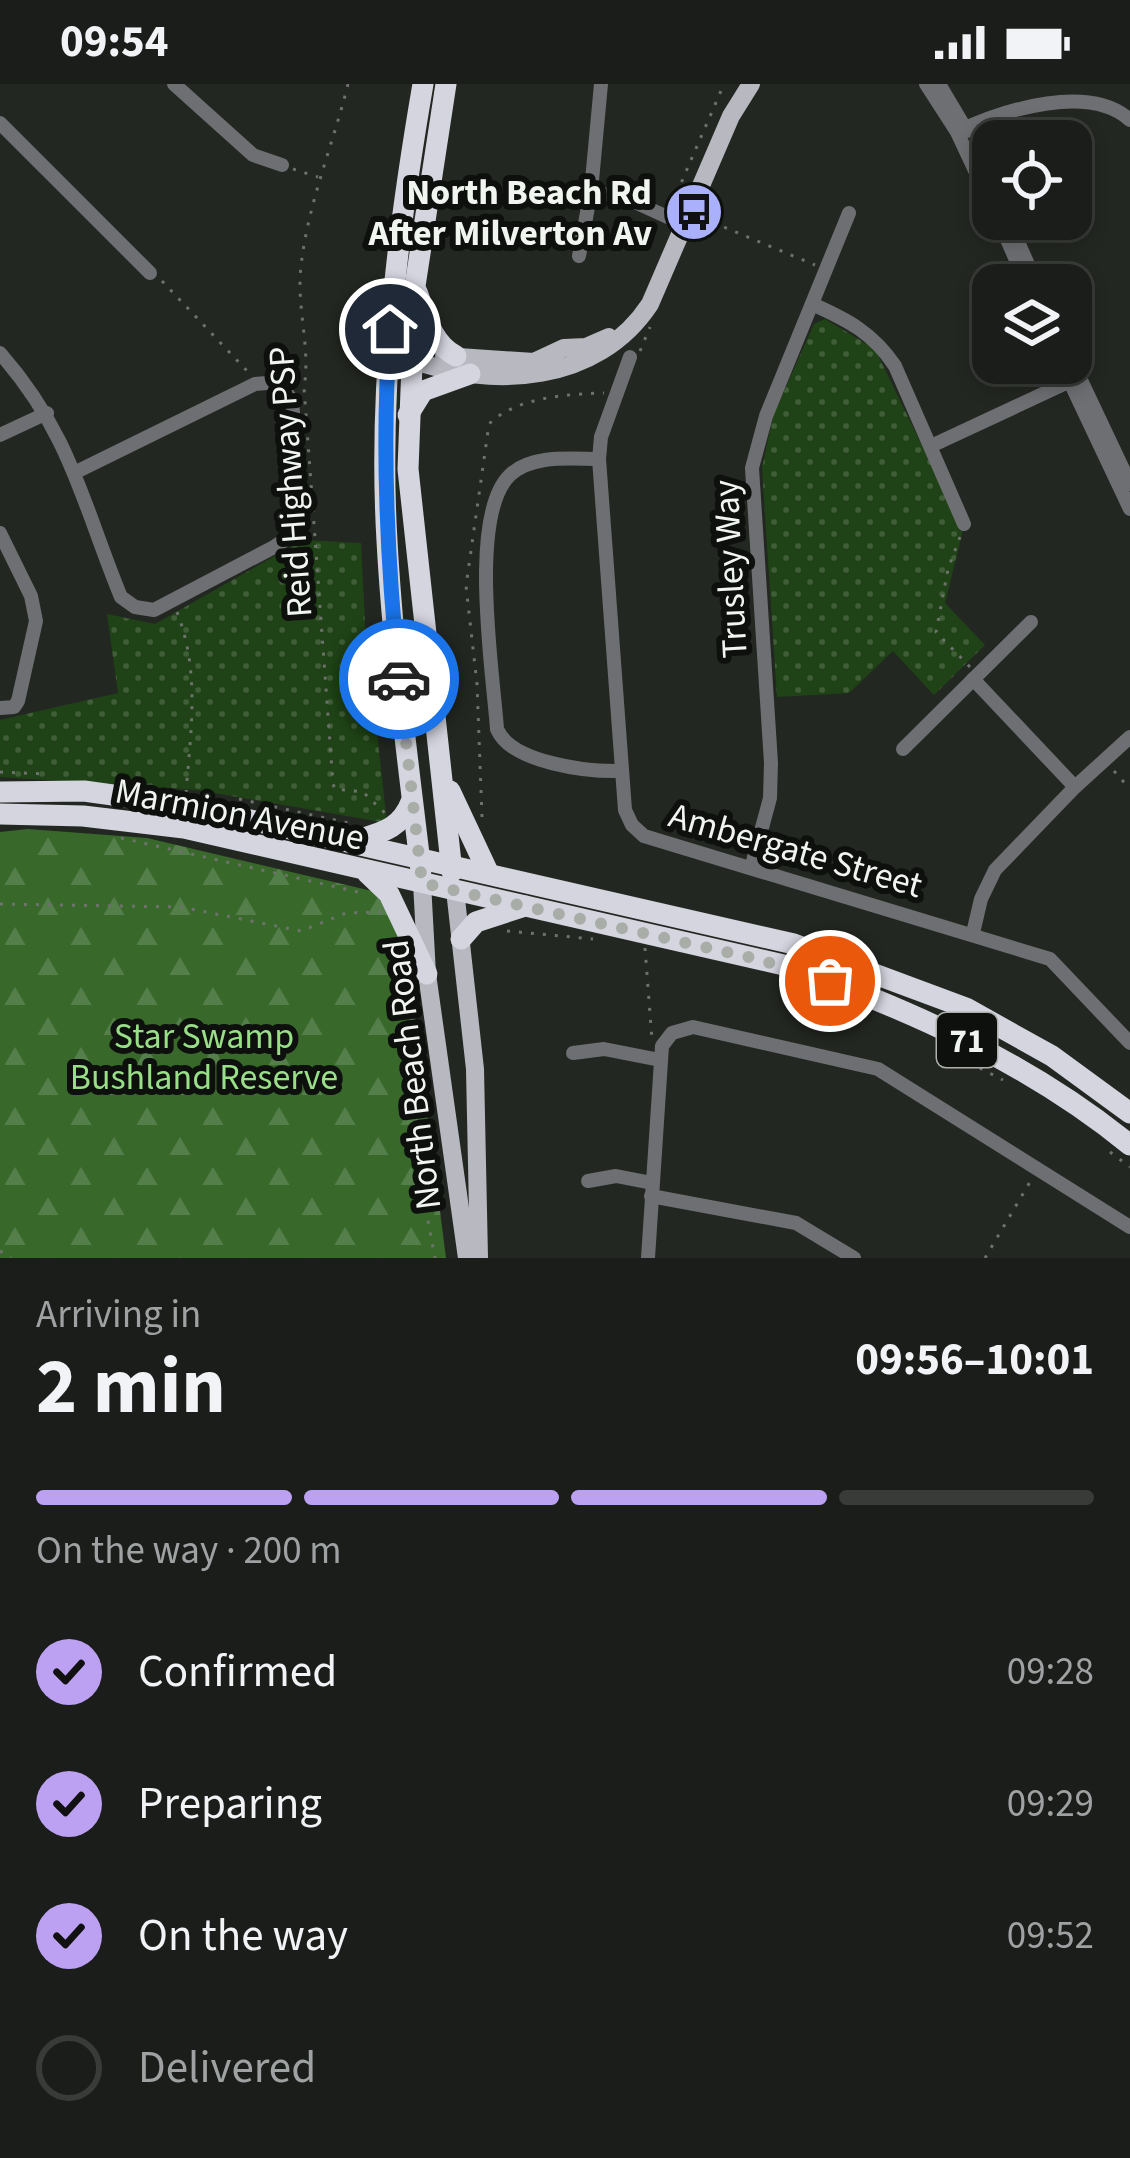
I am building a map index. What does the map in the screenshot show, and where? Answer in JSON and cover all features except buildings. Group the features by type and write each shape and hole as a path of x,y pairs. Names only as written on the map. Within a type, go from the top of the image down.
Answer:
{"highway":[{"path":"422,883 390,586 385,443 392,302 424,84"},
{"path":"446,84 415,286 408,416 411,506 455,890"},
{"path":"408,416 423,391 463,365 435,338 415,286"},
{"path":"385,443 400,379 410,359 392,302"},
{"path":"440,768 488,872"},
{"name":"Marmion Avenue","path":"0,792 84,791 355,833 419,857 774,938 922,989 1008,1029 1089,1080 1130,1113"},
{"path":"355,833 396,827 404,820 412,798"},
{"name":"Marmion Avenue","path":"0,814 83,816 184,828 788,966 872,996 956,1034 1032,1077 1130,1145"},
{"path":"363,870 389,894 428,974"},
{"path":"461,939 476,922 525,906"}],"main road":[{"path":"680,220 736,84"},
{"path":"410,359 463,365 533,362 564,348 609,337 640,301 751,84"},
{"name":"North Beach Road","path":"422,883 428,974 467,1258"},
{"name":"North Beach Road","path":"455,890 475,1069 478,1258"}],"street":[{"path":"174,84 253,154 282,165"},
{"path":"579,256 591,191 601,84"},
{"path":"926,84 961,130 972,157"},
{"path":"939,84 972,150"},
{"path":"961,130 1054,88 1109,96 1130,120"},
{"path":"0,122 151,273"},
{"path":"591,191 680,220"},
{"name":"Trusley Way","path":"752,865 770,798 771,764 752,468 766,416 849,214"},
{"path":"812,304 857,324 880,344 895,366 964,524"},
{"path":"0,353 47,413 76,472 121,597 135,607 154,610 274,548 291,536 301,518 292,400 278,382 256,384 76,472"},
{"name":"Ambergate Street","path":"630,357 599,459 625,810 632,825 644,836 1050,959 1130,1043"},
{"path":"931,446 1063,384"},
{"path":"1076,384 1130,509"},
{"path":"1077,384 1130,484"},
{"path":"0,435 47,413"},
{"path":"599,459 532,462 512,473 496,494 484,568 497,729 502,741 574,768 622,771"},
{"path":"0,533 32,596 36,621 17,701 14,707 0,708"},
{"path":"903,749 1031,622"},
{"path":"975,677 1075,787"},
{"path":"974,933 981,899 995,870 1130,737"},
{"path":"648,1258 662,1046 672,1034 693,1027 878,1070 1130,1227"},
{"path":"573,1053 604,1049 660,1060"},
{"path":"587,1180 616,1176 796,1223 851,1257"}],"path":[{"name":"Reid Highway PSP","path":"347,84 301,269 304,388 333,784 335,789 363,792 390,818 378,821"},
{"path":"724,84 680,220 827,270"},
{"path":"282,165 320,178"},
{"path":"151,273 256,384"},
{"path":"964,524 948,569 937,632 975,677"},
{"path":"172,599 188,639 194,687 186,793"},
{"path":"1105,760 1130,789"},
{"path":"225,798 355,833"},
{"path":"103,834 370,894"},
{"path":"0,904 181,907 301,931 346,914 389,912 382,904"},
{"path":"500,930 600,939"},
{"path":"631,943 645,946 654,1042"},
{"path":"404,952 416,1054 422,1190 435,1258"},
{"path":"921,1037 1008,1082"},
{"path":"1099,1143 1130,1167"},
{"path":"985,1258 1039,1168"},
{"path":"0,1251 11,1258"}],"green space":[{"path":"825,319 875,349 963,530 945,603 985,645 934,695 893,651 849,693 777,697 762,468 773,416 814,324"},
{"path":"303,540 361,543 387,823 198,790 0,777 0,720 118,693 107,614 155,624"},
{"name":"Star Swamp Bushland Reserve","path":"28,829 147,838 372,891 389,907 405,938 446,1258 0,1258 0,832"}],"way so far":[{"path":"399,679 422,883 788,966 830,981"}],"place":[{"name":"North Beach Rd After Milverton Av","path":"694,212"}],"route":[{"path":"390,329 387,539 399,679"}]}
